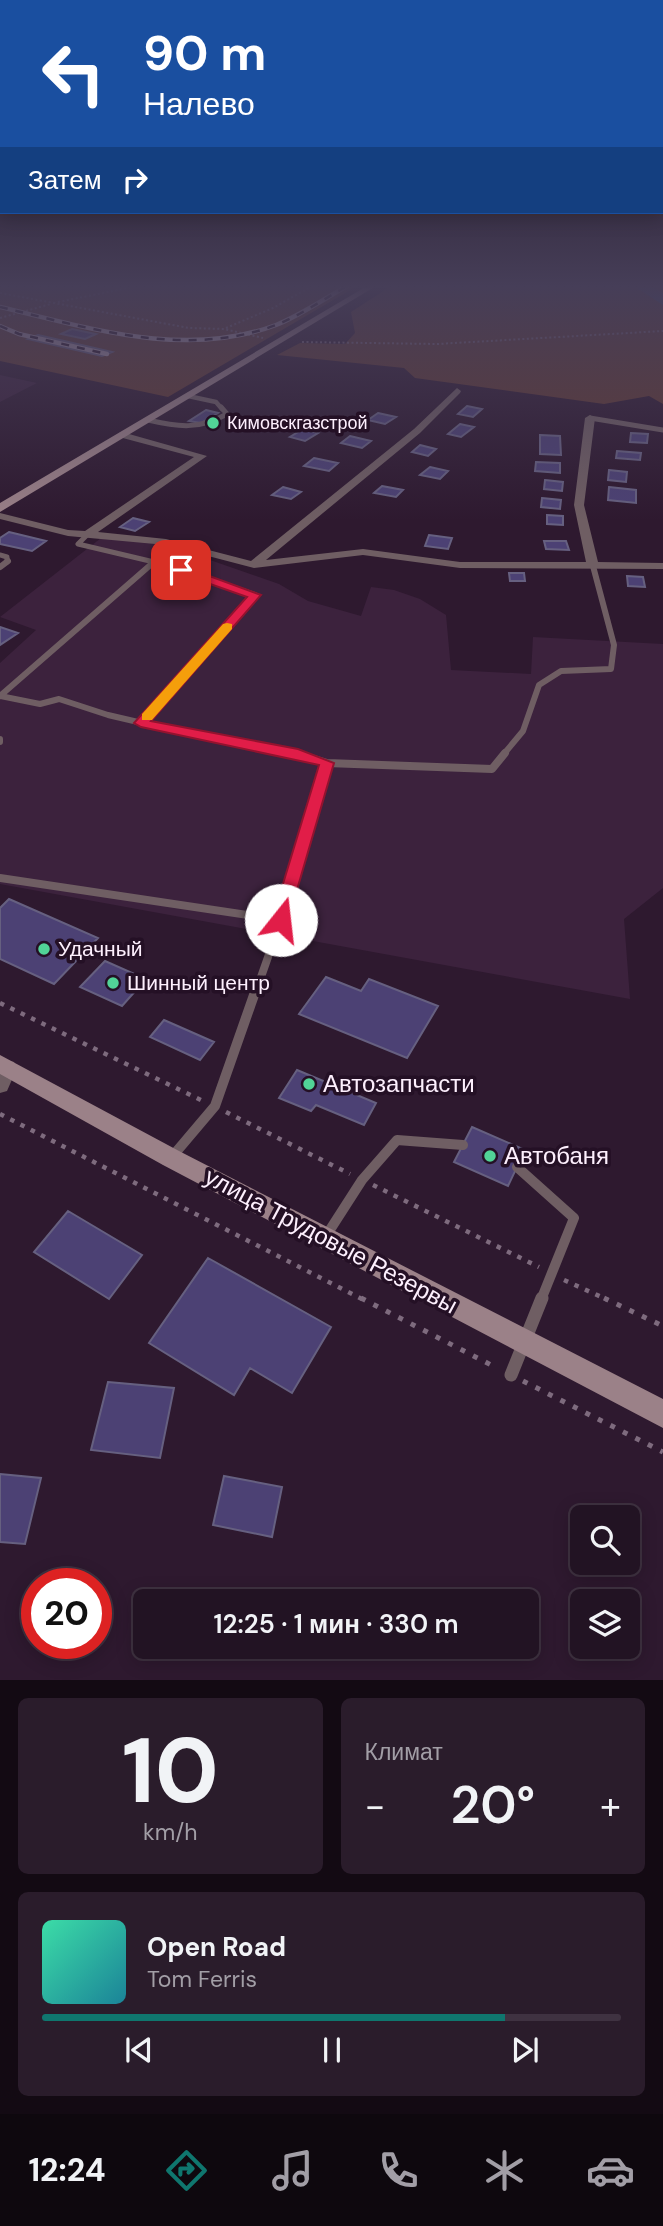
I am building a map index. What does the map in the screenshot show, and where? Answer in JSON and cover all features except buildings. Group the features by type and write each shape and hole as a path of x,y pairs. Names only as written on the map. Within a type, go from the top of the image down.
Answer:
{"main road":[{"path":"0,508 239,364"},
{"name":"улица Трудовые Резервы","path":"2,1072 663,1414"}],"street":[{"path":"254,565 417,431 457,391"},
{"path":"590,418 579,505 593,566"},
{"path":"87,535 202,456 121,435"},
{"path":"0,516 87,535 166,542 254,565 363,552 460,565 663,566"}],"lane":[{"path":"148,420 186,429 202,429 227,414 216,402 188,396"},
{"path":"590,418 663,430"},
{"path":"87,535 78,544 156,561 255,595 141,723"},
{"path":"0,555 7,557 8,562 0,567"},
{"path":"0,696 156,561"},
{"path":"0,696 40,704 59,699 141,723 298,754 327,763 492,769 523,731 539,685 561,671 611,669 614,645 593,566"},
{"path":"171,1158 215,1106 281,920 327,763"},
{"path":"0,878 281,920"},
{"path":"325,1238 362,1180 397,1140 463,1145"},
{"path":"511,1375 554,1275 574,1218 517,1167"}],"path":[{"path":"0,1003 215,1106 554,1275 663,1325"},
{"path":"0,1114 663,1452"}],"shaded area":[{"path":"16,364 224,364 168,397"},
{"path":"369,364 663,364 663,404 649,396 604,404 415,378 404,368"},
{"path":"0,375 37,383 0,402"},
{"path":"101,538 164,544 279,584 308,601 361,616 371,587 394,590 420,599 446,615 451,670 531,674 533,637 663,644 663,888 624,919 630,999 0,884 0,663 36,630 0,617"}],"slow traffic":[{"path":"147,717 227,626"}],"place":[{"name":"Кимовскгазстрой","path":"213,423"},
{"name":"Удачный","path":"44,949"},
{"name":"Шинный центр","path":"113,983"},
{"name":"Автозапчасти","path":"309,1084"},
{"name":"Автобаня","path":"490,1156"}],"route":[{"path":"181,570 255,595 141,723 298,754 327,763 281,920"}]}
